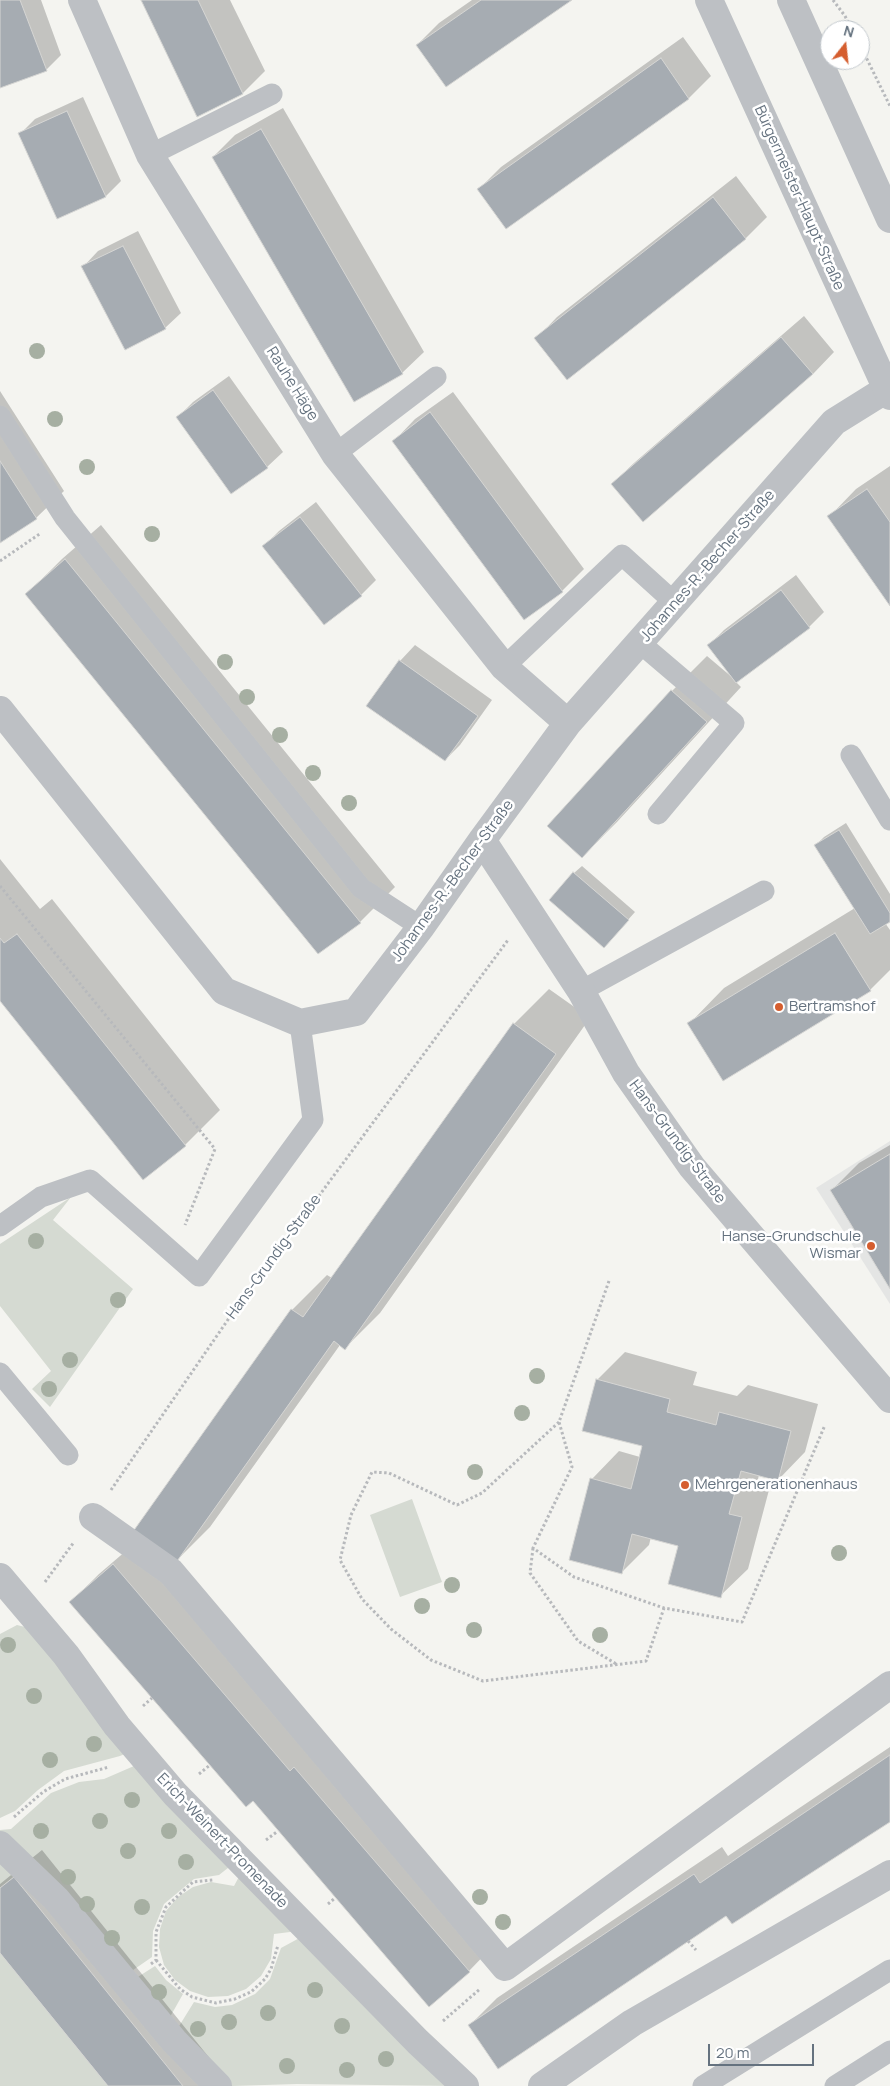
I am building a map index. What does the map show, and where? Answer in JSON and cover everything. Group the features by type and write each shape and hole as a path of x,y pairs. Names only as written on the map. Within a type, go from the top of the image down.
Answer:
{"street":[{"name":"Rauhe Häge","path":"82,0 150,155 335,454 504,667 568,723"},
{"name":"Bürgermeister-Haupt-Straße","path":"709,0 889,391"},
{"path":"791,0 890,219"},
{"name":"Johannes-R.-Becher-Straße","path":"300,1023 356,1012 421,927 568,723 834,422 889,391"},
{"path":"0,710 224,991 300,1023"},
{"name":"Hans-Grundig-Straße","path":"482,840 582,991 626,1073 692,1167 890,1400"},
{"path":"93,1517 171,1572 505,1967 890,1685"},
{"name":"Erich-Weinert-Promenade","path":"0,1577 66,1655 117,1726 182,1800 418,2042 465,2086"},
{"path":"5,1833 174,2041 218,2086"},
{"path":"542,2086 632,2023 890,1874"}],"lane":[{"path":"150,155 272,94"},
{"path":"335,454 436,377"},
{"path":"0,416 65,518 361,888 421,927"},
{"path":"504,667 622,555 675,603"},
{"path":"640,643 734,723 658,814"},
{"path":"851,754 890,820"},
{"path":"582,991 764,892"},
{"path":"0,1226 41,1197 90,1180 199,1276 313,1120 300,1023"},
{"path":"0,1373 68,1455"},
{"path":"703,2086 890,1970"},
{"path":"835,2086 890,2051"}],"path":[{"path":"832,0 847,20"},
{"path":"870,65 890,106"},
{"path":"0,561 65,518"},
{"path":"0,886 215,1149 174,1254"},
{"name":"Hans-Grundig-Straße","path":"26,1607 93,1517 236,1308 529,911"},
{"path":"609,1281 559,1422 482,1493 457,1505 389,1473 372,1472 351,1515 340,1560 362,1599 391,1629 431,1660 483,1681 646,1661 664,1608"},
{"path":"559,1422 572,1467 533,1548 530,1573 578,1642 618,1665"},
{"path":"533,1548 574,1577 664,1608 742,1622 825,1425"},
{"path":"5,1833 43,1792 65,1779 143,1756"},
{"path":"220,1880 193,1882 166,1907 156,1932 156,1960 180,1989 192,1997 216,2003 235,1999 251,1992 265,1979 277,1952 279,1939"},
{"path":"125,1980 156,1960"},
{"path":"418,2042 505,1967"}],"shaded area":[{"name":"Hanse-Grundschule Wismar","path":"890,1141 890,1304 816,1188"},
{"path":"71,1197 53,1220 133,1289 50,1407 32,1389 51,1371 0,1306 0,1244"},
{"path":"412,1499 442,1582 400,1597 370,1515"},
{"path":"17,1625 29,1628 127,1753 64,1771 38,1790 15,1811 0,1818 0,1634"},
{"path":"134,1766 233,1864 219,1875 194,1879 164,1904 153,1931 152,1957 126,1975 0,1841 0,1830 11,1829 51,1793 79,1782 104,1779"},
{"path":"0,1861 14,1877 0,1888"},
{"path":"242,1871 298,1927 290,1932 274,1934 271,1959 261,1976 246,1989 228,1996 208,1997 190,1991 175,1980 164,1965 159,1947 160,1929 166,1911 178,1897 193,1887 211,1882 234,1886"},
{"path":"305,1935 455,2086 297,2084 232,2086 176,2031 194,2002 215,2007 232,2005 255,1994 270,1979 281,1948"},
{"path":"0,1953 108,2086 0,2086"},
{"path":"155,1966 166,1980 183,1994 166,2024 130,1982"}],"building":[{"path":"0,0 20,0 47,71 0,88"},
{"path":"141,0 198,0 243,94 197,117"},
{"path":"481,0 572,0 446,87 416,45"},
{"path":"661,58 689,99 506,229 477,189"},
{"path":"67,111 106,197 57,219 18,133"},
{"path":"261,129 403,374 354,402 212,157"},
{"path":"713,197 746,239 567,380 534,338"},
{"path":"123,246 166,329 125,350 81,266"},
{"path":"781,337 813,374 643,522 611,484"},
{"path":"213,390 268,468 231,494 176,417"},
{"path":"430,412 563,592 524,620 392,441"},
{"path":"0,461 37,519 0,543"},
{"path":"867,489 890,522 890,606 827,516"},
{"path":"300,517 362,596 324,625 262,546"},
{"path":"65,559 361,923 318,954 25,594"},
{"path":"781,590 810,628 736,683 707,645"},
{"path":"399,660 478,716 445,761 366,706"},
{"path":"671,690 707,722 582,858 547,826"},
{"path":"839,830 890,913 890,922 870,934 814,845"},
{"path":"573,872 629,920 604,948 549,900"},
{"name":"Bertramshof","path":"835,933 871,991 723,1081 687,1023"},
{"path":"17,934 186,1146 143,1180 0,1001 0,938 4,943"},
{"path":"513,1023 556,1054 345,1350 334,1341 175,1564 132,1533 291,1309 303,1317"},
{"name":"Hanse-Grundschule Wismar","path":"890,1154 890,1289 830,1190"},
{"name":"Mehrgenerationenhaus","path":"596,1379 670,1399 667,1412 716,1425 719,1412 791,1431 778,1481 741,1471 729,1514 742,1517 721,1598 668,1584 678,1546 632,1534 622,1574 569,1560 590,1478 631,1489 642,1446 582,1431"},
{"path":"113,1564 290,1771 294,1767 470,1972 429,2007 253,1801 246,1807 69,1602"},
{"path":"890,1755 890,1822 732,1924 726,1916 498,2069 468,2025 694,1874 700,1883"},
{"path":"14,1877 183,2086 108,2086 0,1953 0,1888"}],"place":[{"name":"Bertramshof","path":"779,1007"},
{"name":"Hanse-Grundschule Wismar","path":"871,1246"},
{"name":"Mehrgenerationenhaus","path":"685,1485"}]}
